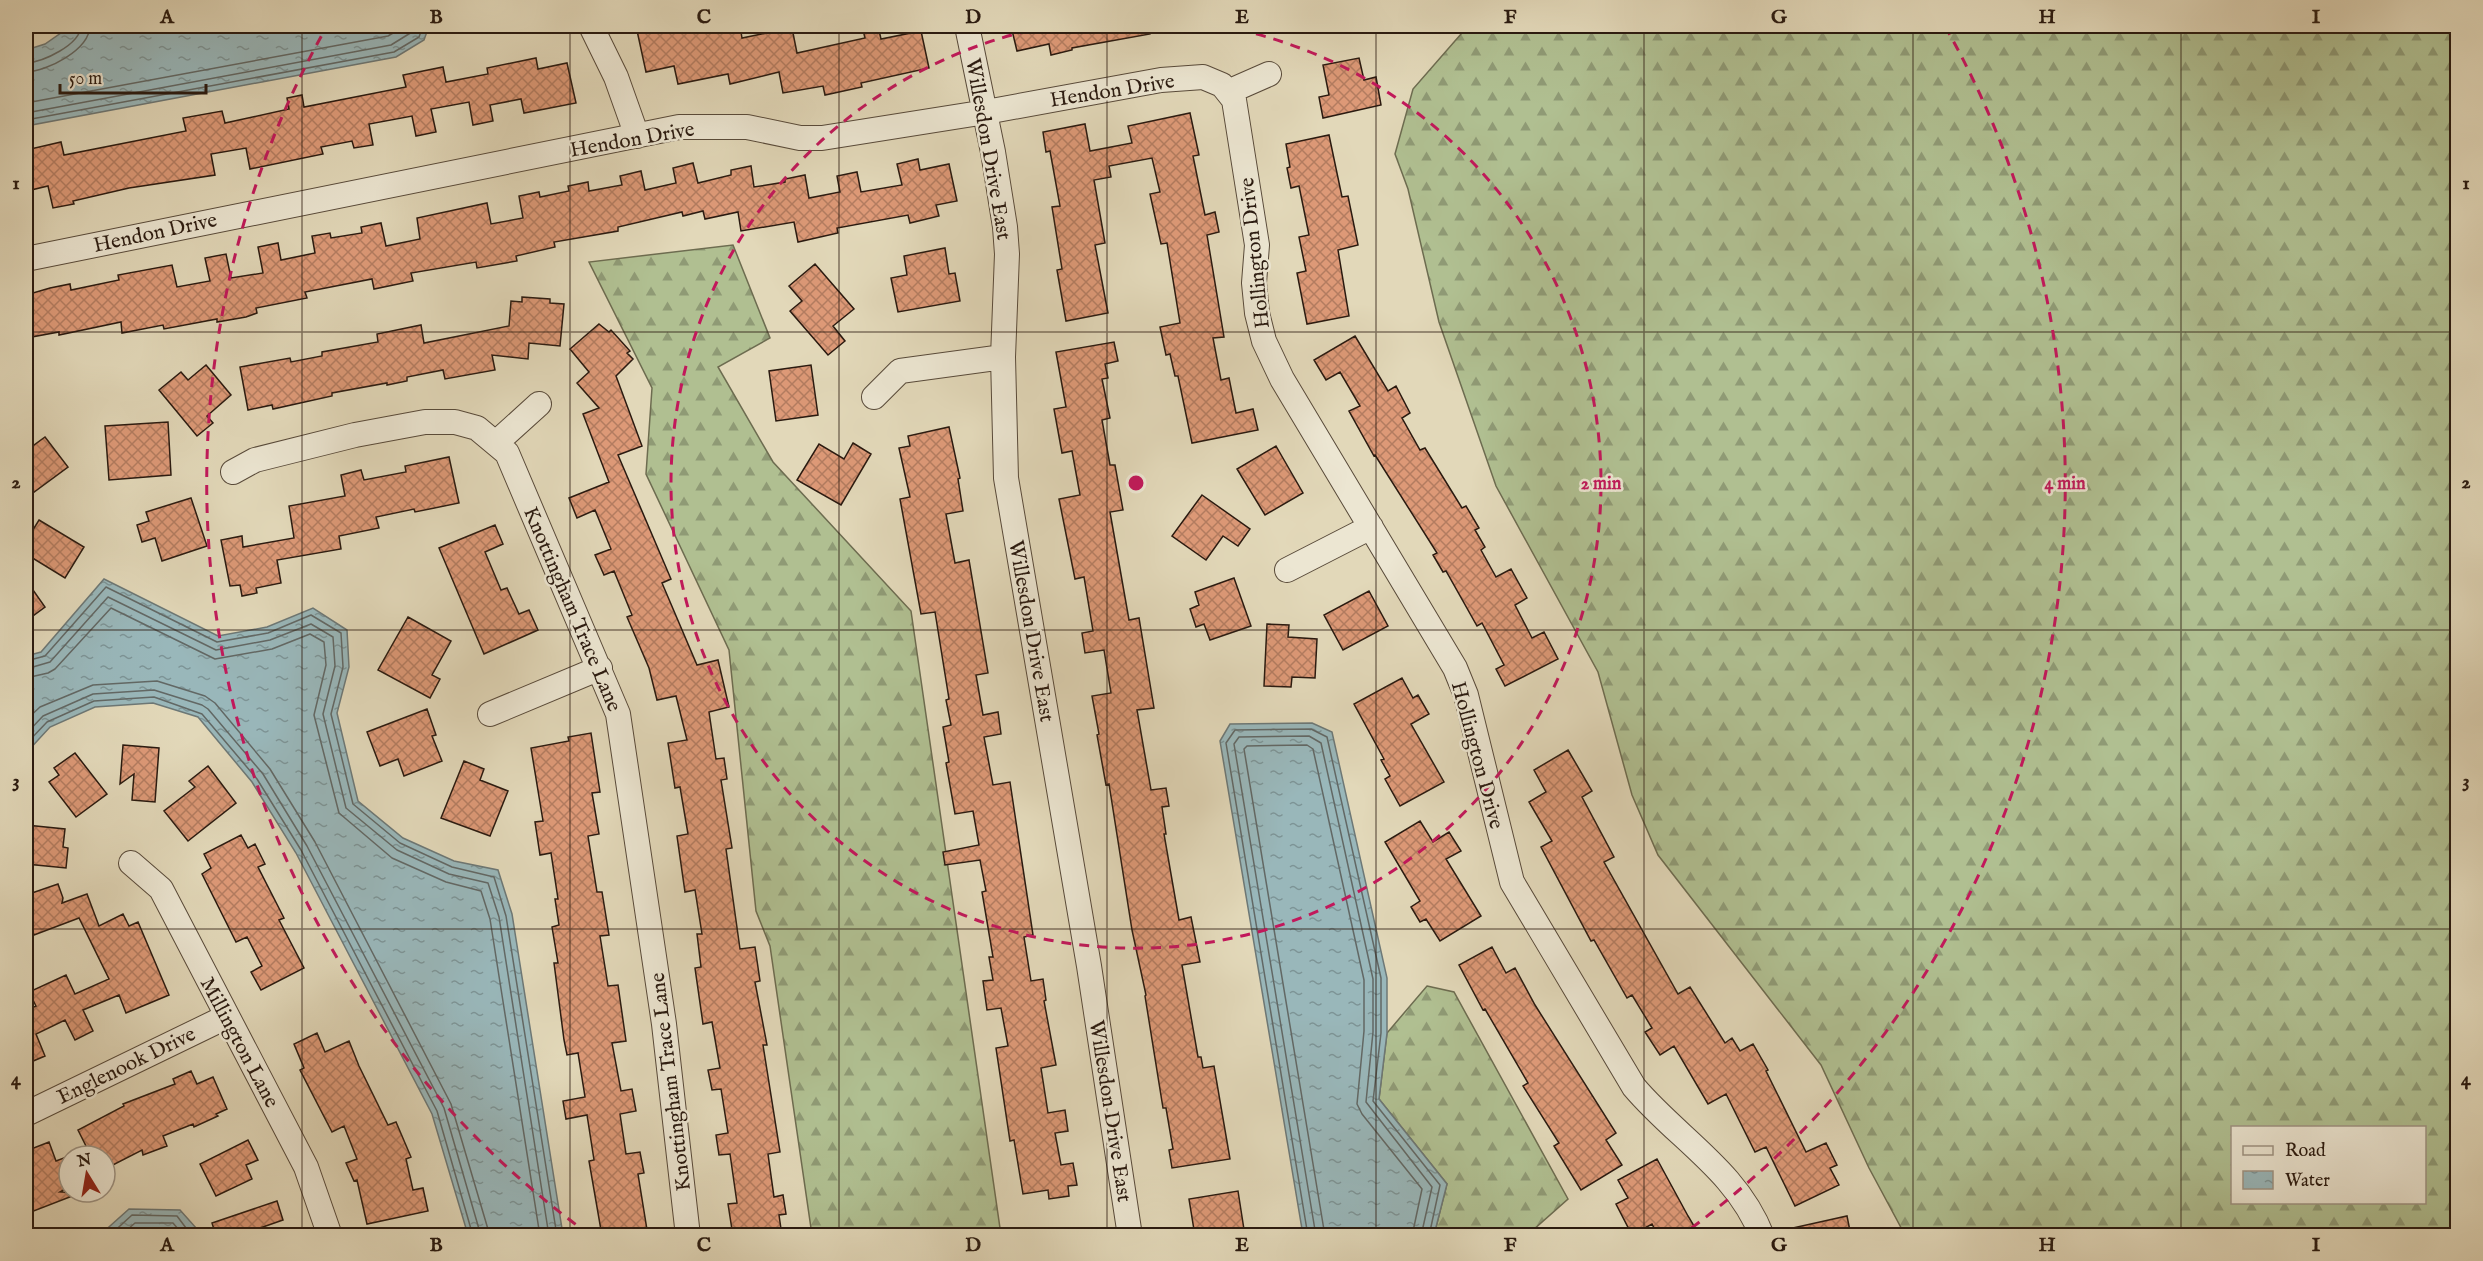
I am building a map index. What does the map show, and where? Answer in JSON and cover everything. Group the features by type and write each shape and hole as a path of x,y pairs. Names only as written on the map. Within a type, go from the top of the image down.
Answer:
{"street":[{"path":"591,26 616,77 637,136"},
{"name":"Willesdon Drive East","path":"967,26 986,112 1007,254 1003,357 1006,478 1089,966 1130,1236"},
{"path":"1231,96 1269,74"},
{"name":"Hendon Drive","path":"26,259 679,128 747,127 800,138 822,138 986,112 1161,80 1203,77 1222,85 1231,96"},
{"name":"Hollington Drive","path":"1231,96 1257,245 1254,283 1257,313 1264,341 1282,379 1455,668 1466,695 1512,882 1634,1087 1649,1105 1716,1166 1740,1193 1754,1216 1762,1236"},
{"path":"874,397 900,370 1003,357"},
{"path":"496,443 539,404"},
{"name":"Knottingham Trace Lane","path":"233,472 255,460 355,435 425,422 455,422 477,428 507,453 614,700 620,725 664,1024 688,1236"},
{"path":"1287,570 1371,527"},
{"path":"490,714 600,668"},
{"name":"Millington Lane","path":"131,862 161,889 306,1167 330,1236"},
{"name":"Englenook Drive","path":"26,1114 226,1017"}],"green space":[{"path":"1468,26 2457,26 2457,1235 1905,1235 1869,1168 1821,1065 1658,855 1632,795 1598,672 1496,486 1439,322 1408,189 1395,154 1413,89"},
{"path":"733,245 770,338 718,367 773,462 911,611 1001,1235 812,1235 770,946 756,911 729,650 646,474 652,388 589,262"},
{"path":"1427,986 1454,992 1568,1199 1532,1231 1534,1235 1434,1235 1447,1184 1379,1099 1387,1033"}],"water":[{"path":"71,26 429,26 424,40 396,57 26,126 26,50 45,44"},
{"path":"104,579 218,636 267,627 313,608 347,630 349,667 337,713 358,801 403,838 454,861 498,870 512,914 563,1235 468,1235 432,1114 296,853 252,782 198,717 153,703 95,707 50,727 26,753 26,656 41,652"},
{"path":"1312,723 1332,732 1387,978 1387,1033 1379,1099 1447,1184 1434,1235 1303,1235 1220,741 1230,724"},
{"path":"129,1209 180,1210 197,1229 198,1235 100,1235"}],"building":[{"path":"636,26 678,26 679,30 705,26 740,26 742,38 792,28 797,53 865,38 862,26 878,26 881,39 921,31 929,68 861,83 862,87 825,95 823,86 783,93 779,72 730,84 728,74 678,84 674,66 646,72"},
{"path":"1011,26 1149,26 1150,34 1072,48 1072,50 1051,55 1049,44 1017,51"},
{"path":"536,58 538,69 567,63 576,103 524,113 521,99 490,105 493,121 473,125 469,102 431,109 436,132 416,136 412,116 369,124 373,145 354,148 352,141 321,147 323,154 250,169 246,148 211,154 215,175 129,188 53,208 48,186 31,190 26,166 26,150 61,142 64,155 186,131 183,118 222,111 225,123 289,109 287,98 302,95 304,107 406,87 403,75 443,67 446,82 488,74 487,68"},
{"path":"1359,58 1364,80 1376,77 1381,105 1323,118 1319,97 1329,95 1323,65"},
{"path":"1190,113 1199,155 1193,156 1205,215 1215,212 1219,232 1207,235 1224,337 1213,338 1221,380 1229,378 1236,413 1253,409 1258,430 1192,443 1178,376 1175,376 1170,354 1166,355 1160,327 1180,323 1167,243 1161,244 1150,194 1160,192 1152,158 1109,166 1111,177 1094,180 1105,243 1095,245 1108,313 1066,321 1057,270 1062,269 1052,207 1060,206 1050,151 1046,152 1043,132 1085,124 1090,151 1132,143 1128,126"},
{"path":"1329,135 1342,197 1348,196 1358,245 1338,250 1349,316 1307,324 1297,273 1306,271 1299,237 1309,235 1299,186 1291,188 1286,144"},
{"path":"918,159 920,170 949,164 957,201 936,205 939,216 910,223 908,215 837,228 838,233 798,242 794,222 741,231 738,212 705,219 703,211 683,216 682,212 618,227 618,231 554,242 555,247 516,256 517,261 477,268 476,262 411,273 413,281 374,289 372,279 305,292 307,298 256,308 257,313 246,317 217,322 217,319 164,329 163,325 122,333 121,322 59,335 59,332 26,338 26,295 50,288 70,284 71,290 119,280 118,275 172,265 177,287 210,281 205,258 226,254 231,278 263,273 258,247 278,243 281,260 315,253 312,236 330,233 331,238 362,233 361,227 381,223 386,246 420,239 417,218 487,203 491,224 523,218 519,196 539,192 540,197 569,191 568,186 588,182 589,191 622,185 620,176 641,171 645,190 676,183 673,168 693,163 698,183 731,175 731,170 751,166 754,187 785,182 785,179 805,175 809,198 840,192 837,176 857,172 861,192 902,185 897,164"},
{"path":"945,248 949,274 955,273 960,301 898,312 891,278 907,275 904,256"},
{"path":"815,264 854,309 833,326 845,341 828,355 790,311 802,301 789,286"},
{"path":"522,297 550,299 550,303 564,304 560,346 529,343 528,359 492,355 495,370 445,379 443,370 407,377 407,381 332,393 332,396 273,409 272,405 248,410 240,367 290,358 291,362 322,356 322,352 378,342 377,334 421,325 424,343 509,326 511,301 522,302"},
{"path":"599,324 609,332 611,330 630,351 627,353 633,359 616,376 642,446 618,455 671,579 662,583 697,665 718,660 729,707 709,712 716,759 724,758 727,779 721,780 732,848 726,849 740,949 755,947 760,981 755,982 767,1045 763,1045 780,1152 768,1154 774,1197 783,1195 786,1214 779,1215 782,1236 733,1236 728,1204 737,1203 730,1154 719,1155 716,1135 728,1133 721,1089 712,1090 708,1070 720,1068 712,1022 703,1024 695,968 701,967 697,934 702,934 695,890 685,892 677,836 688,834 680,787 675,788 668,743 687,740 676,696 657,700 649,668 627,617 632,615 614,571 604,575 595,555 611,549 595,510 577,518 569,498 609,482 583,414 599,408 577,383 589,372 570,349"},
{"path":"1355,336 1388,391 1396,386 1410,413 1402,418 1420,450 1425,448 1462,508 1466,506 1479,528 1475,530 1485,547 1481,550 1496,577 1511,569 1527,598 1515,605 1532,638 1544,632 1558,659 1505,686 1496,669 1504,665 1482,623 1477,626 1446,571 1443,572 1433,555 1437,553 1374,456 1349,411 1360,406 1340,372 1326,380 1314,360"},
{"path":"1114,342 1118,361 1105,364 1108,378 1102,379 1110,418 1102,420 1110,465 1115,465 1123,510 1110,512 1129,620 1139,618 1154,708 1137,710 1151,790 1166,788 1169,806 1162,807 1166,834 1164,834 1179,920 1191,917 1200,962 1182,965 1198,1057 1201,1057 1203,1068 1214,1066 1230,1159 1172,1168 1169,1150 1173,1149 1166,1108 1163,1108 1146,995 1132,930 1109,784 1106,785 1097,735 1099,734 1092,696 1111,693 1104,650 1085,653 1082,633 1093,631 1084,577 1075,579 1059,499 1080,495 1072,451 1062,453 1054,409 1066,407 1056,352"},
{"path":"206,365 231,395 207,416 213,423 197,436 159,390 181,372 188,380"},
{"path":"811,365 818,415 776,421 769,371"},
{"path":"168,422 171,475 109,480 105,426"},
{"path":"949,427 960,478 958,479 963,511 946,514 955,563 969,560 988,673 976,675 983,715 998,712 1001,734 984,737 993,785 1010,782 1033,935 1024,937 1031,981 1043,979 1046,1000 1044,1001 1056,1065 1041,1068 1048,1113 1065,1110 1068,1131 1055,1133 1061,1165 1073,1163 1077,1185 1068,1186 1069,1196 1049,1199 1048,1190 1023,1194 1014,1140 1010,1141 996,1048 1008,1046 1001,1008 987,1010 983,981 993,980 989,957 993,957 982,892 986,891 980,860 945,865 943,852 979,845 973,811 955,814 946,763 949,762 943,727 951,725 946,700 949,699 935,612 921,614 900,499 910,497 899,448 910,446 908,436"},
{"path":"45,437 68,467 26,498 26,451"},
{"path":"853,443 871,454 841,505 797,480 819,444 844,459"},
{"path":"1276,446 1303,493 1265,515 1237,469"},
{"path":"449,457 459,503 376,517 379,528 339,536 341,549 277,560 281,583 256,588 257,593 242,596 240,585 230,586 221,540 242,536 243,547 294,538 289,506 345,496 341,475 361,470 364,480 406,472 405,466"},
{"path":"1202,495 1250,529 1238,546 1223,536 1206,560 1172,536"},
{"path":"191,498 207,546 162,561 155,538 142,542 137,525 149,521 146,512"},
{"path":"39,520 84,547 65,578 26,554 26,541"},
{"path":"495,525 503,544 485,552 501,590 507,588 519,614 529,610 538,630 484,654 439,548"},
{"path":"1234,578 1251,626 1210,640 1204,624 1196,627 1190,609 1199,605 1195,592"},
{"path":"26,580 45,607 26,621"},
{"path":"1369,591 1388,626 1343,650 1324,615"},
{"path":"408,617 451,641 432,675 440,679 430,698 378,670"},
{"path":"1267,624 1289,625 1288,637 1317,639 1315,678 1292,677 1291,687 1264,686"},
{"path":"1402,678 1413,698 1418,695 1429,714 1411,724 1444,782 1400,806 1385,779 1390,776 1381,760 1384,759 1354,704"},
{"path":"427,709 436,735 432,736 442,761 404,776 398,759 380,766 367,732"},
{"path":"591,733 600,792 592,793 599,834 588,836 597,892 602,892 609,935 600,936 608,986 618,985 626,1041 612,1043 621,1091 632,1089 636,1111 620,1114 626,1154 640,1152 644,1173 638,1174 648,1236 602,1236 589,1161 594,1160 587,1115 566,1119 563,1101 585,1097 578,1053 567,1055 564,1040 554,963 558,963 552,927 559,925 555,899 558,899 551,853 540,855 535,822 543,821 531,748 569,741 568,737"},
{"path":"123,745 159,748 155,802 132,800 134,774 120,784"},
{"path":"1568,750 1592,791 1582,797 1614,857 1604,862 1678,994 1690,987 1725,1043 1732,1038 1740,1051 1753,1044 1768,1070 1766,1071 1806,1152 1826,1143 1837,1165 1830,1168 1839,1185 1795,1206 1766,1147 1755,1152 1726,1094 1708,1104 1674,1046 1660,1055 1645,1032 1652,1028 1632,995 1627,998 1594,940 1591,941 1541,847 1552,841 1529,802 1546,792 1534,770"},
{"path":"75,753 107,794 76,817 49,782 59,775 54,768"},
{"path":"464,761 484,769 480,780 508,791 490,836 441,818"},
{"path":"208,766 236,803 188,841 164,811 195,787 189,781"},
{"path":"1420,821 1433,842 1449,832 1461,851 1446,859 1481,916 1440,941 1426,919 1420,922 1411,907 1420,901 1385,842"},
{"path":"26,825 65,829 63,847 68,848 66,868 26,864"},
{"path":"241,835 248,848 255,844 265,864 258,867 284,918 279,920 304,968 261,990 251,972 262,966 247,937 236,942 202,874 211,868 204,854"},
{"path":"58,884 63,898 62,903 87,894 99,926 123,914 129,926 138,922 169,995 126,1013 119,995 83,1010 93,1031 75,1040 65,1020 36,1034 45,1056 26,1064 26,1010 36,1006 29,992 66,975 75,994 109,979 79,918 34,935 26,913 26,895"},
{"path":"1492,947 1506,973 1515,968 1535,1005 1616,1133 1606,1140 1622,1165 1581,1190 1554,1146 1559,1143 1523,1086 1528,1083 1485,1009 1483,1010 1459,965"},
{"path":"317,1033 325,1052 349,1041 388,1125 396,1122 411,1157 406,1159 413,1190 423,1188 428,1211 367,1224 357,1180 354,1181 346,1163 357,1159 344,1126 332,1132 300,1070 304,1068 294,1044"},
{"path":"191,1071 197,1084 213,1077 227,1109 216,1114 218,1116 194,1127 193,1124 163,1136 167,1146 143,1155 142,1150 117,1163 117,1144 85,1144 78,1130 124,1106 123,1104 175,1084 173,1079"},
{"path":"248,1140 258,1160 246,1165 252,1179 216,1196 200,1164"},
{"path":"49,1142 57,1161 57,1202 26,1214 26,1151"},
{"path":"1657,1159 1700,1236 1658,1236 1652,1224 1632,1235 1616,1204 1628,1198 1618,1180"},
{"path":"1238,1191 1245,1236 1195,1236 1189,1199"},
{"path":"277,1201 283,1220 260,1228 262,1236 216,1236 212,1223"},
{"path":"1847,1216 1851,1236 1789,1236 1788,1229"}]}
